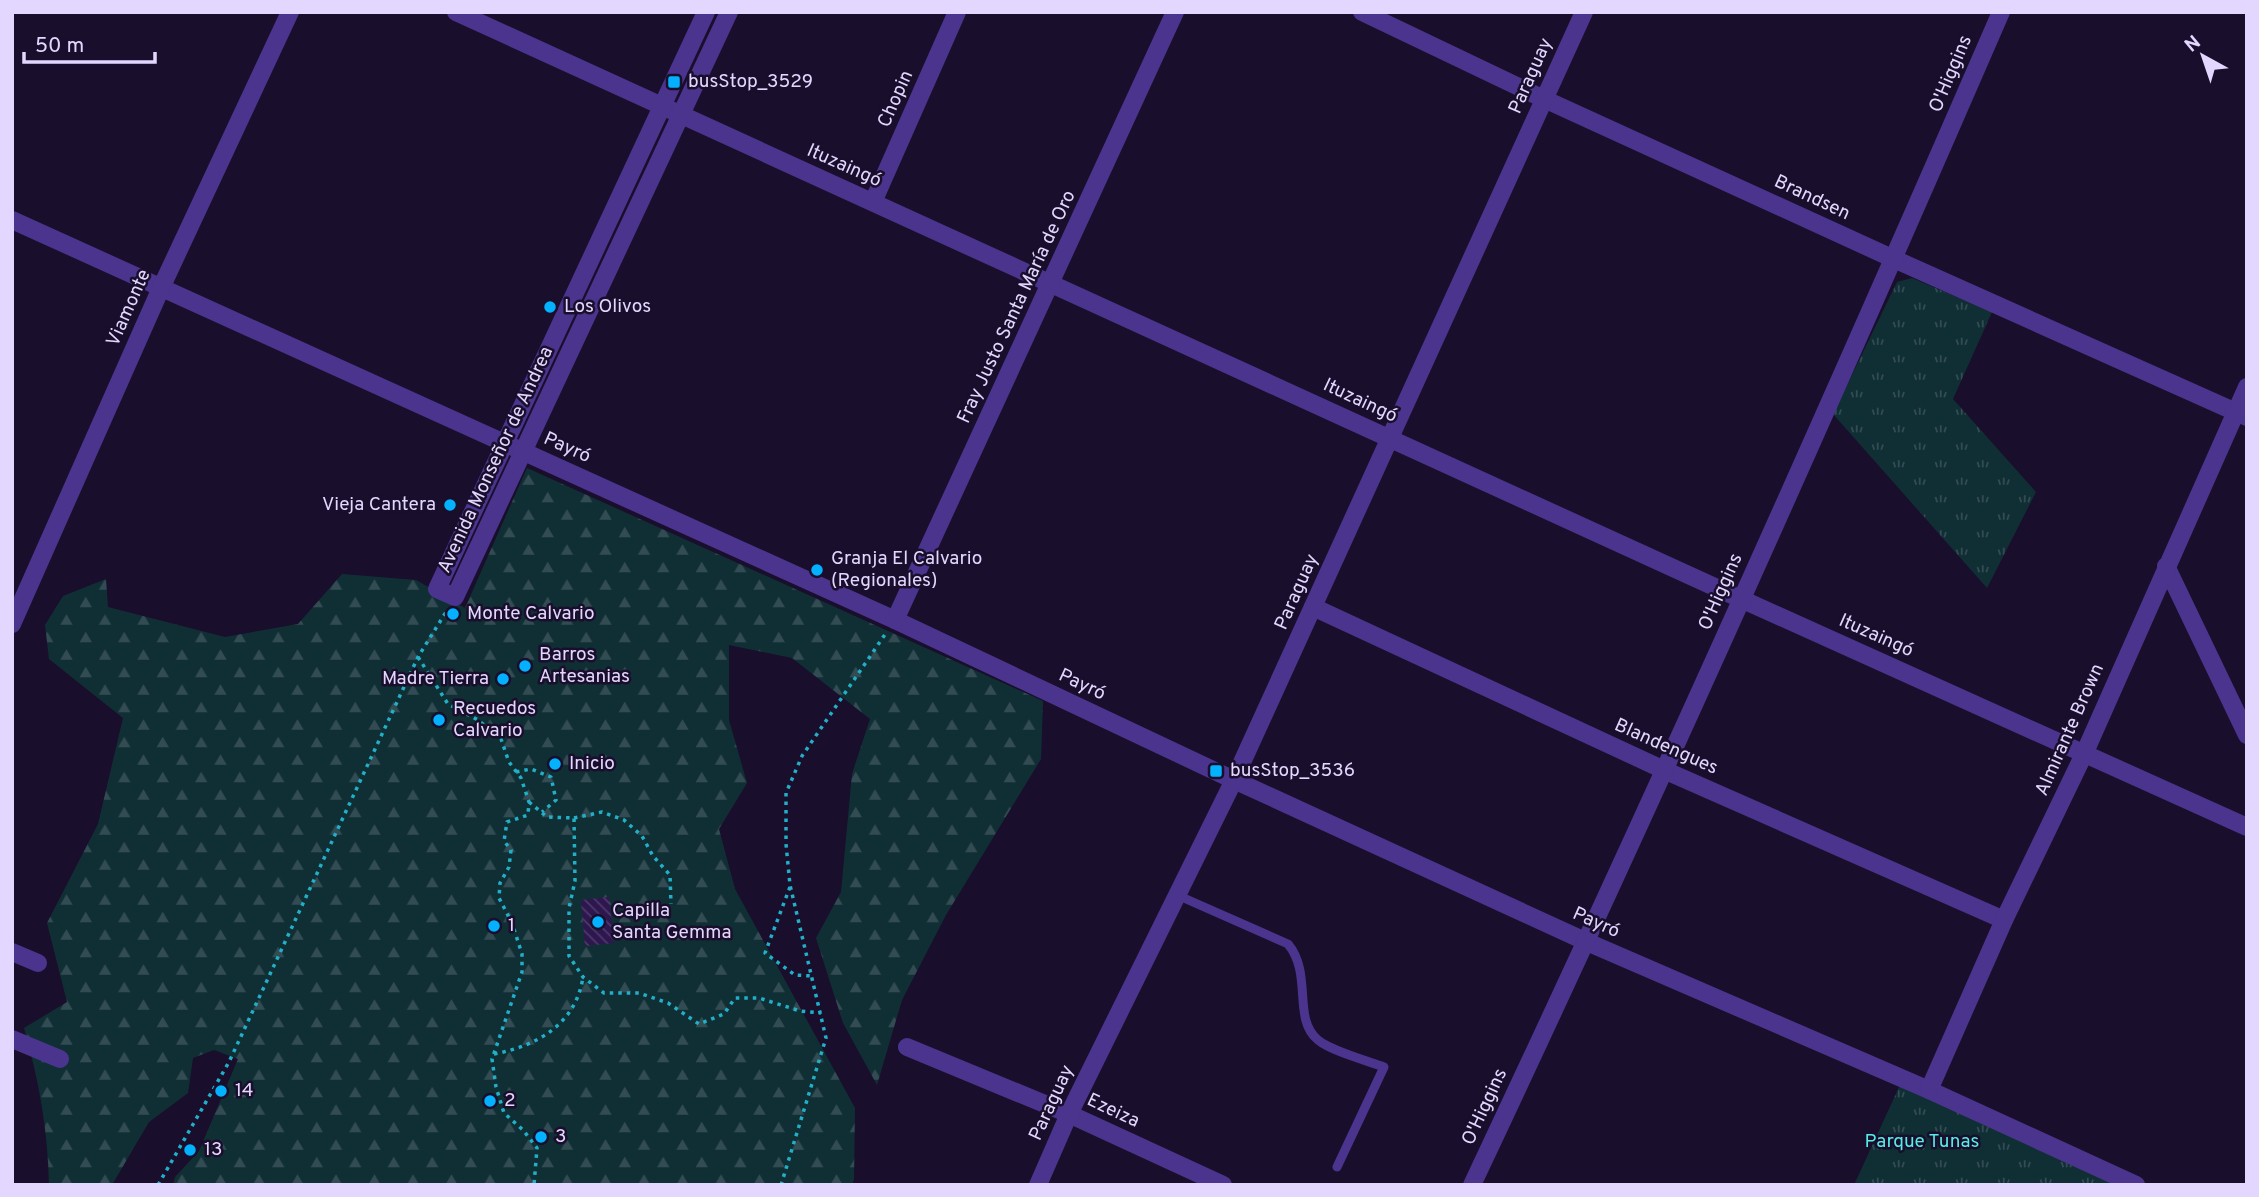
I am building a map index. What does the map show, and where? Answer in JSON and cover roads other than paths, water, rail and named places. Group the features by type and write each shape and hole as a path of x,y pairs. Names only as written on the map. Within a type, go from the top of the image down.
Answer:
{"street":[{"name":"Viamonte","path":"12,624 160,288 290,12"},
{"name":"Ituzaingó","path":"456,12 2247,827"},
{"name":"Avenida Monseñor de Andrea","path":"706,12 437,589 455,597 729,12"},
{"name":"Chopin","path":"873,202 957,12"},
{"name":"Fray Justo Santa María de Oro","path":"895,620 1175,12"},
{"name":"Paraguay","path":"1038,1185 1069,1114 1234,780 1584,12"},
{"name":"O'Higgins","path":"1472,1185 1587,942 1894,259 2001,12"},
{"name":"Brandsen","path":"1373,14 1544,99 2241,414"},
{"name":"Payró","path":"12,220 895,620 1587,942 1929,1090 2136,1185"},
{"name":"Almirante Brown","path":"1929,1090 2004,920 2085,752 2166,566 2241,414 2247,387"},
{"path":"2166,566 2247,735"},
{"name":"Blandengues","path":"1313,607 1664,770 2004,920"},
{"path":"12,952 38,963"},
{"path":"12,1038 60,1059"},
{"name":"Ezeiza","path":"906,1047 1069,1114 1223,1185"}],"lane":[{"path":"1177,895 1288,944 1297,955 1301,969 1306,1024 1318,1041 1384,1067 1337,1167"}],"place":[{"name":"busStop_3529","path":"674,82"},
{"name":"Los Olivos","path":"550,307"},
{"name":"Vieja Cantera","path":"450,505"},
{"name":"Granja El Calvario (Regionales)","path":"817,570"},
{"name":"Monte Calvario","path":"453,614"},
{"name":"Barros Artesanias","path":"525,666"},
{"name":"Madre Tierra","path":"503,679"},
{"name":"Recuedos Calvario","path":"439,720"},
{"name":"Inicio","path":"555,764"},
{"name":"busStop_3536","path":"1216,771"},
{"name":"Capilla Santa Gemma","path":"598,922"},
{"name":"1","path":"494,926"},
{"name":"14","path":"221,1091"},
{"name":"2","path":"490,1101"},
{"name":"3","path":"541,1137"},
{"name":"13","path":"190,1150"}],"park label":[{"name":"Parque Tunas","path":"1922,1142"}]}
